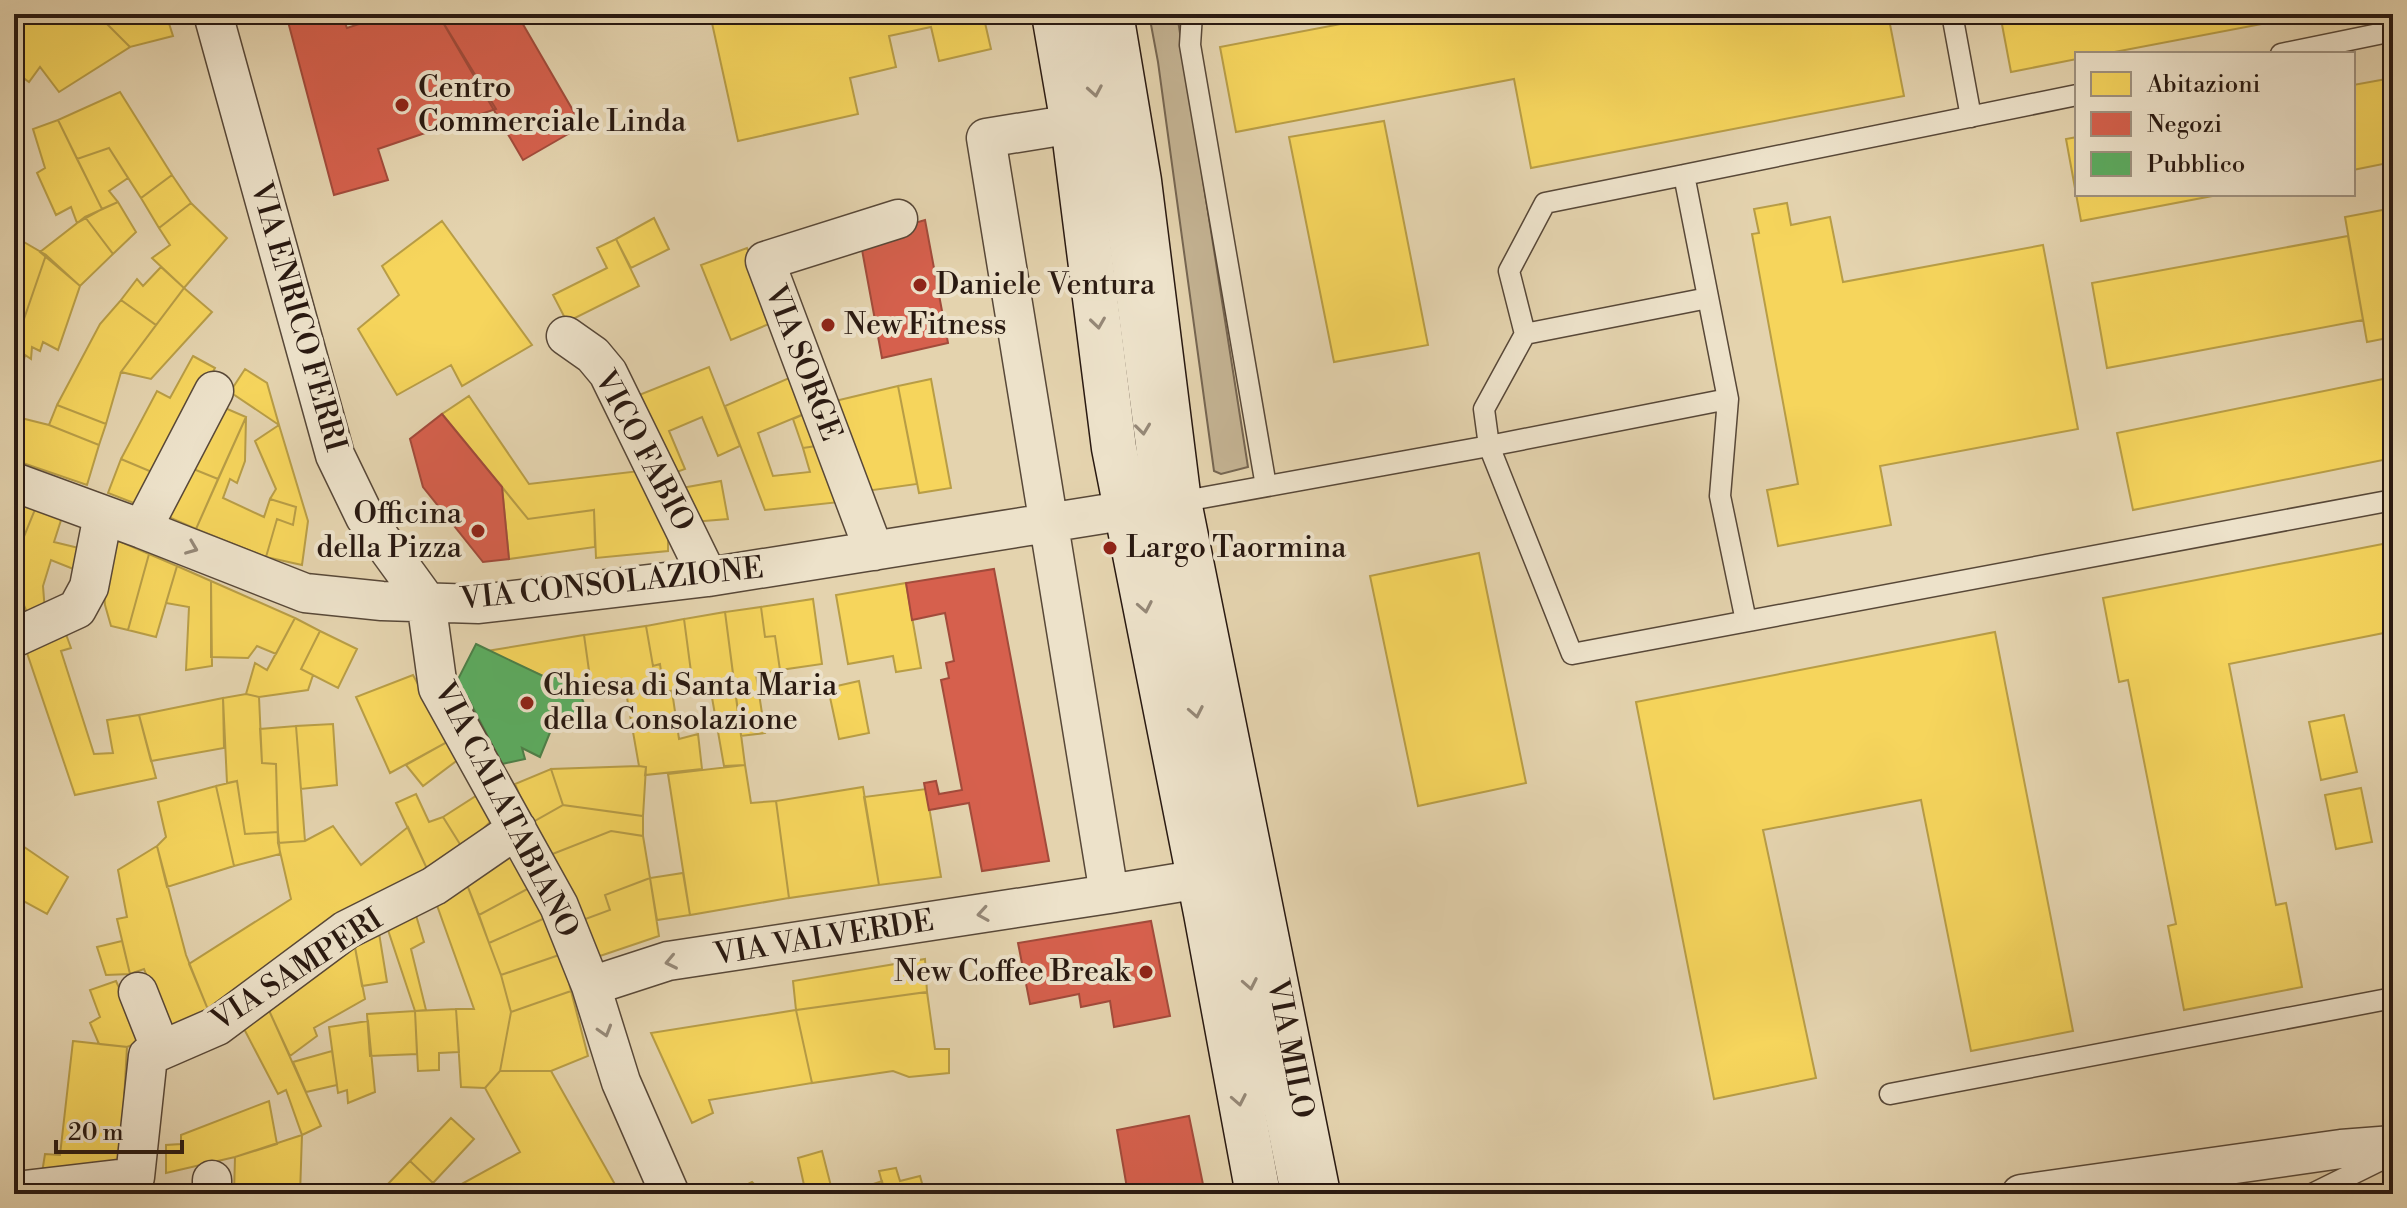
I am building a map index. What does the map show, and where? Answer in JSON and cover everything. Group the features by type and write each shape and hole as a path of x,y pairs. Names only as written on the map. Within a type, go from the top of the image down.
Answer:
{"main road":[{"path":"1054,14 1073,124 1112,432 1153,506 1230,888"},
{"path":"1111,14 1139,181 1153,506 1230,888"},
{"name":"VIA MILO","path":"1230,888 1258,1194"},
{"name":"VIA MILO","path":"1230,888 1318,1194"}],"street":[{"name":"VIA ENRICO FERRI","path":"213,14 335,455 365,517 426,601"},
{"path":"1073,124 986,138 1109,894"},
{"name":"VIA SORGE","path":"874,551 765,261 898,219"},
{"name":"VICO FABIO","path":"566,336 593,355 608,373 708,577"},
{"path":"142,529 214,391"},
{"name":"VIA CONSOLAZIONE","path":"14,482 305,593 382,601 479,604 708,577 1153,506"},
{"path":"14,638 77,609 89,587 103,515"},
{"name":"VIA CALATABIANO","path":"426,601 438,688 559,906 591,986 621,1082 670,1194"},
{"name":"VIA SAMPERI","path":"161,1050 217,1026 346,930 434,886 517,829"},
{"name":"VIA VALVERDE","path":"591,986 668,961 1109,894 1230,888"},
{"path":"24,1190 135,1177 148,1056 161,1050 138,992"},
{"path":"2021,1194 2341,1149 2393,1145"}],"lane":[{"path":"1082,14 1112,185 1153,506 1489,446 1728,399"},
{"path":"1192,14 1190,45 1266,486"},
{"path":"1952,14 1971,117"},
{"path":"2291,52 2393,31"},
{"path":"2075,95 1545,203 1509,271 1525,334 1484,409 1489,446 1572,654 2393,500"},
{"path":"1684,175 1728,399 1720,496 1746,621"},
{"path":"1525,334 1708,298"},
{"path":"1230,888 1291,1194"},
{"path":"1890,1094 2393,998"},
{"path":"2312,1194 2393,1154"}],"shaded area":[{"path":"1149,14 1177,14 1248,467 1221,474 1214,471"}],"building: Abitazioni":[{"path":"14,14 97,14 130,47 59,92 40,67 29,82 14,71"},
{"path":"97,14 166,14 173,36 130,47"},
{"path":"710,14 983,14 991,49 939,61 931,27 889,36 896,67 850,78 858,114 738,141"},
{"path":"1393,14 1888,14 1904,96 1531,168 1514,79 1236,132 1220,47"},
{"path":"2000,14 2314,14 2114,52 2075,52 2075,59 2011,72"},
{"path":"2392,78 2393,162 2355,170 2355,85"},
{"path":"120,92 172,175 141,198 109,148 77,159 58,120"},
{"path":"58,120 102,209 77,223 71,207 56,215 37,173 45,168 33,129"},
{"path":"1384,121 1428,345 1334,362 1289,137"},
{"path":"2075,137 2075,188 2066,139"},
{"path":"109,148 128,178 109,191 118,202 102,209 77,159"},
{"path":"172,175 191,203 159,228 141,198"},
{"path":"2076,196 2212,196 2081,221"},
{"path":"118,202 136,232 113,254 85,217"},
{"path":"191,203 227,238 184,288 152,258 170,245 159,228"},
{"path":"1787,203 1791,225 1830,217 1843,282 2043,245 2078,429 1880,466 1891,525 1778,546 1767,490 1798,484 1752,234 1759,233 1754,209"},
{"path":"2393,208 2393,337 2367,342 2345,217"},
{"path":"85,217 113,254 80,286 40,252"},
{"path":"654,218 669,249 631,268 616,239"},
{"path":"442,221 532,345 462,386 451,365 397,395 358,329 399,295 382,266"},
{"path":"2348,236 2363,320 2107,368 2092,283"},
{"path":"17,238 46,255 14,348 14,247"},
{"path":"616,239 639,286 567,322 553,295 607,268 597,248"},
{"path":"747,248 776,321 731,340 701,265"},
{"path":"46,255 80,286 58,350 43,342 40,351 32,347 31,359 25,355 19,384 14,382 14,348"},
{"path":"161,267 184,288 156,325 121,300 137,279 143,286"},
{"path":"184,288 212,312 151,379 121,372"},
{"path":"121,300 156,325 121,372 106,424 57,405 100,324"},
{"path":"193,356 215,368 159,475 121,459 157,391 170,398"},
{"path":"709,367 740,446 718,456 702,417 669,431 685,469 666,476 634,397"},
{"path":"245,369 267,383 279,425 230,392"},
{"path":"796,375 811,411 758,433 773,476 810,472 803,448 823,445 840,502 765,510 725,406"},
{"path":"2393,377 2393,458 2133,510 2117,433"},
{"path":"931,379 951,488 919,493 898,386"},
{"path":"898,386 917,484 866,491 831,402"},
{"path":"469,396 529,484 648,470 668,521 668,551 596,558 594,510 528,519 442,414"},
{"path":"57,405 106,424 99,445 49,425"},
{"path":"218,405 246,417 218,479 186,466"},
{"path":"811,411 823,445 803,448 793,419"},
{"path":"246,417 245,461 237,483 230,479 223,498 264,517 270,499 296,507 293,525 277,519 266,557 196,529"},
{"path":"21,418 49,425 99,445 87,485 14,460 14,444"},
{"path":"279,425 308,521 302,565 266,557 277,519 293,525 296,507 270,499 276,489 255,441"},
{"path":"121,459 159,475 144,507 108,493"},
{"path":"186,466 218,479 196,529 164,515"},
{"path":"721,481 728,519 692,522 676,489"},
{"path":"502,487 528,519 594,510 595,547 509,559"},
{"path":"14,499 36,507 14,561"},
{"path":"36,507 62,517 54,542 83,549 81,572 51,560 43,586 45,612 30,619 14,583 14,561"},
{"path":"110,537 149,554 128,630 111,626 105,605 103,576"},
{"path":"2393,542 2393,655 2389,632 2229,664 2276,905 2286,903 2302,987 2184,1010 2168,926 2176,924 2128,680 2119,682 2103,598"},
{"path":"1479,553 1526,783 1418,806 1370,576"},
{"path":"149,554 177,566 156,637 128,630"},
{"path":"177,566 211,581 212,666 186,670 189,607 166,603"},
{"path":"211,581 295,618 276,654 257,646 248,658 211,657"},
{"path":"14,583 30,619 14,626"},
{"path":"906,583 921,668 896,672 893,656 848,664 836,595"},
{"path":"813,599 822,664 780,670 775,636 765,637 761,607"},
{"path":"761,607 765,637 775,636 780,670 756,674 765,733 741,736 725,612"},
{"path":"725,612 745,765 724,766 710,686 693,687 684,619"},
{"path":"295,618 320,631 301,669 313,675 308,690 259,697 246,694 255,663 267,670"},
{"path":"684,619 693,687 664,692 660,664 653,666 646,626"},
{"path":"63,626 71,648 61,651 94,754 113,753 107,720 139,715 156,778 75,795 24,644"},
{"path":"646,626 653,666 660,664 664,692 672,691 679,739 698,734 702,769 645,775 646,767 639,766 626,692 592,692 584,635"},
{"path":"320,631 357,649 338,688 301,669"},
{"path":"1995,632 2073,1031 1971,1051 1921,800 1763,830 1816,1078 1714,1099 1636,702"},
{"path":"584,635 590,678 574,680 572,672 545,677 487,651"},
{"path":"413,675 449,741 390,773 356,697"},
{"path":"859,681 869,733 839,739 828,688"},
{"path":"246,694 259,697 262,763 276,764 278,832 245,834 237,781 227,783 223,698"},
{"path":"223,698 224,748 151,761 139,715"},
{"path":"2344,715 2357,772 2321,780 2309,722"},
{"path":"333,724 337,785 301,789 296,726"},
{"path":"296,726 305,841 278,843 276,764 262,763 260,729"},
{"path":"449,741 459,759 423,786 406,765"},
{"path":"745,765 751,803 776,801 789,898 690,915 668,774"},
{"path":"646,767 643,816 563,805 551,769"},
{"path":"551,769 563,805 531,823 515,784"},
{"path":"237,781 245,834 278,832 280,854 234,866 216,786"},
{"path":"216,786 234,866 167,887 157,846 166,837 158,802"},
{"path":"863,787 879,885 789,898 776,801"},
{"path":"2361,788 2372,842 2336,849 2325,795"},
{"path":"926,789 941,877 879,885 864,797"},
{"path":"416,794 429,822 443,817 463,849 429,873 396,803"},
{"path":"479,794 493,819 463,849 443,817"},
{"path":"563,805 643,816 643,836 611,831 550,855 531,823"},
{"path":"333,826 361,865 408,827 429,873 209,1012 189,964 291,899 278,843 305,841"},
{"path":"611,831 643,836 650,878 605,895 610,910 580,921 550,855"},
{"path":"14,840 68,877 47,914 14,896"},
{"path":"157,846 186,955 209,1012 170,1035 144,969 130,974 117,919 127,917 118,870"},
{"path":"512,852 531,887 479,915 466,882"},
{"path":"683,873 690,915 657,920 650,878"},
{"path":"650,878 659,936 597,957 580,921 610,910 605,895"},
{"path":"466,882 501,975 511,1012 500,1071 485,1088 461,1087 456,1009 474,1009 434,897"},
{"path":"531,887 545,918 489,943 479,915"},
{"path":"415,912 424,942 411,949 426,1010 415,1011 386,924"},
{"path":"545,918 562,954 501,975 489,943"},
{"path":"378,927 387,982 362,986 354,942"},
{"path":"122,941 130,974 106,975 97,947"},
{"path":"354,942 365,999 314,1028 317,1036 290,1056 267,1006"},
{"path":"562,954 571,991 511,1012 501,975"},
{"path":"925,959 927,992 796,1010 793,981"},
{"path":"116,981 143,1041 127,1047 99,1044 90,1023 100,1017 90,990"},
{"path":"571,991 588,1056 551,1071 500,1071 511,1012"},
{"path":"927,992 935,1049 949,1049 949,1073 909,1077 893,1071 812,1083 796,1010"},
{"path":"267,1006 321,1126 302,1135 286,1090 278,1094 242,1025"},
{"path":"456,1009 459,1052 439,1053 439,1070 418,1071 415,1011"},
{"path":"796,1010 812,1083 709,1100 713,1113 692,1123 651,1033"},
{"path":"415,1011 417,1054 370,1056 367,1014"},
{"path":"368,1021 375,1092 348,1103 347,1090 338,1093 329,1027"},
{"path":"73,1041 127,1047 120,1171 41,1179 45,1154 60,1155"},
{"path":"332,1051 337,1085 306,1092 293,1062"},
{"path":"500,1071 551,1071 617,1188 617,1194 461,1194 458,1186 520,1152 485,1088"},
{"path":"269,1101 277,1144 166,1173 166,1145 181,1144 181,1135"},
{"path":"451,1118 474,1139 433,1183 410,1161"},
{"path":"302,1135 300,1194 234,1194 235,1157"},
{"path":"822,1151 833,1194 806,1194 798,1158"},
{"path":"410,1161 433,1183 423,1194 342,1194 387,1185"},
{"path":"896,1168 900,1181 920,1176 925,1194 885,1194 879,1171"},
{"path":"882,1181 885,1194 844,1194"},
{"path":"752,1182 764,1194 728,1194"},
{"path":"970,1186 977,1194 946,1194"}],"building: Negozi":[{"name":"Centro Commerciale Linda","path":"286,14 341,14 347,28 389,14 438,14 496,109 378,149 388,180 334,195"},
{"path":"438,14 517,14 582,126 523,160"},
{"path":"925,220 948,343 882,358 860,239"},
{"path":"442,414 502,487 509,559 483,562 423,487 410,439"},
{"path":"994,569 1049,861 982,871 969,803 929,810 924,783 936,781 939,794 962,790 941,680 949,678 946,663 954,661 945,613 912,620 906,583"},
{"path":"1151,921 1170,1016 1114,1027 1110,1001 1081,1007 1079,994 1030,1004 1018,943"},
{"path":"1189,1116 1205,1194 1128,1194 1117,1130"}],"building: Pubblico":[{"name":"Chiesa di Santa Maria della Consolazione","path":"476,644 545,677 572,672 573,691 581,696 586,709 585,720 573,728 551,730 540,757 522,748 525,759 502,764 467,696 453,689"}],"place":[{"name":"Centro Commerciale Linda","path":"402,105"},
{"name":"Daniele Ventura","path":"920,285"},
{"name":"New Fitness","path":"828,325"},
{"name":"Officina della Pizza","path":"478,531"},
{"name":"Largo Taormina","path":"1110,548"},
{"name":"Chiesa di Santa Maria della Consolazione","path":"527,703"},
{"name":"New Coffee Break","path":"1146,972"}]}
